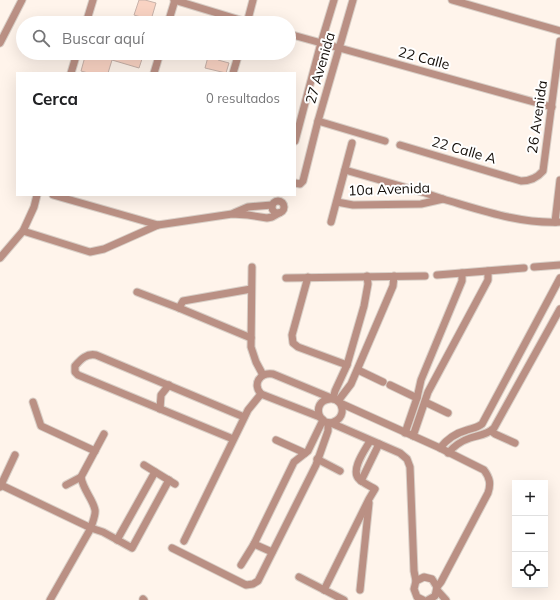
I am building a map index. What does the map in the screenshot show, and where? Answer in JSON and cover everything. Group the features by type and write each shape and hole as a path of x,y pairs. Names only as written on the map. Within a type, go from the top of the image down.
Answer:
{"street":[{"path":"0,43 22,0"},
{"path":"88,16 93,0"},
{"path":"170,16 174,0 225,16"},
{"path":"250,16 254,0"},
{"name":"27 Avenida","path":"296,137 334,0"},
{"name":"27 Avenida","path":"296,183 300,184 303,181 338,48 353,0"},
{"path":"452,0 560,31"},
{"name":"22 Calle","path":"296,36 552,107"},
{"name":"26 Avenida","path":"521,180 532,179 543,171 560,41"},
{"path":"71,72 75,60"},
{"path":"154,72 158,60"},
{"path":"233,72 237,60"},
{"path":"318,121 385,141"},
{"path":"331,222 352,143"},
{"name":"22 Calle A","path":"400,145 521,180"},
{"name":"10a Avenida","path":"345,170 518,219 533,222 557,222"},
{"path":"557,222 560,180"},
{"path":"0,258 23,231 34,207 37,196"},
{"path":"56,196 158,225"},
{"path":"23,231 90,252 104,249 158,225 232,214 267,218 272,217 278,212 282,211 284,207 282,198 274,202 272,205 248,207 232,214"},
{"name":"10a Avenida","path":"337,202 353,205 421,204 443,199"},
{"path":"272,205 273,211 278,212"},
{"path":"534,268 560,266"},
{"path":"252,267 251,347 256,362 264,375"},
{"path":"437,275 524,268"},
{"path":"413,436 428,392 488,280 488,271"},
{"path":"405,433 417,398 421,380 462,281 462,273"},
{"path":"326,421 337,421 341,417 342,408 335,401 335,390 347,365 364,306 368,284 367,276"},
{"path":"172,548 246,585 258,581 316,465 325,441 328,431 326,421 318,409 320,404 325,400 335,401 343,396 351,384 393,286 394,276"},
{"path":"286,278 425,276"},
{"path":"308,277 292,335 293,343 298,347 347,365"},
{"path":"440,448 455,434 476,428 482,424 560,278"},
{"path":"178,308 183,301 251,288"},
{"path":"137,292 251,338"},
{"path":"448,453 456,445 483,435 491,431 496,425 560,309"},
{"path":"233,439 78,375 74,368 76,364 87,356 94,354 244,417"},
{"path":"358,370 383,382"},
{"path":"422,600 413,597 416,581 414,571 409,463 403,454 261,394 258,390 257,383 260,377 273,374 482,468 488,476 490,485 488,493 433,598 428,600"},
{"path":"390,385 417,398"},
{"path":"160,409 161,395 169,386"},
{"path":"184,541 244,417 261,394"},
{"path":"33,402 41,426 95,451"},
{"path":"425,402 448,413"},
{"path":"241,564 254,544 294,462 308,451 326,421"},
{"path":"491,431 515,443"},
{"path":"50,600 90,528 95,510 82,484 81,478 104,434"},
{"path":"276,440 305,453"},
{"path":"324,590 375,489 357,477 356,469 370,441"},
{"path":"361,481 379,444"},
{"path":"15,456 0,486 90,528 102,532 132,548 172,482 144,465"},
{"path":"317,459 340,471"},
{"path":"117,540 155,472"},
{"path":"66,485 81,478"},
{"path":"360,590 369,499"},
{"path":"254,544 272,552"},
{"path":"299,577 344,600"},
{"path":"416,581 421,578 430,578 435,581 437,589 446,600"}],"building":[{"path":"139,0 156,3 152,16 134,15"},
{"path":"84,60 112,60 108,72 81,71"},
{"path":"112,60 142,60 139,68"},
{"path":"207,60 218,60 229,63 226,72 205,68"}]}
